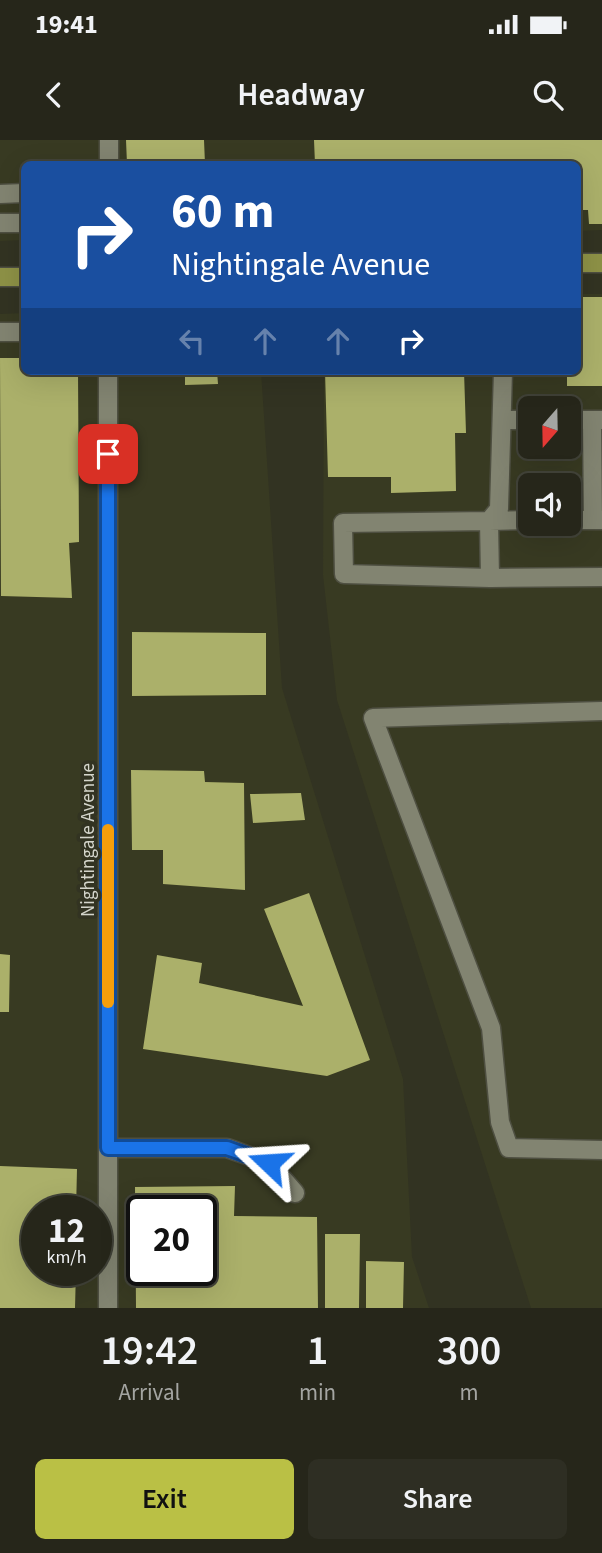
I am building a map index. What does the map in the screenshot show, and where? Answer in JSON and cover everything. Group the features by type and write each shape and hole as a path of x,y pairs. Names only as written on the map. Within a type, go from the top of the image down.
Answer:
{"main road":[{"path":"581,263 602,263"},
{"path":"0,277 21,277"}],"street":[{"path":"109,140 109,161"},
{"path":"0,194 21,193"},
{"path":"0,223 21,223"},
{"path":"0,332 21,332"},
{"name":"Nightingale Avenue","path":"108,375 108,1308"},
{"path":"489,578 489,521 499,509 503,375"},
{"path":"503,420 518,420"},
{"path":"597,420 598,520"},
{"path":"518,520 343,523 344,574 489,578 602,577"},
{"path":"602,711 373,718 491,1028 500,1122 509,1148 602,1150"},
{"path":"108,1148 227,1148 269,1163 295,1193"}],"shaded area":[{"path":"0,140 602,140 602,230 581,231 581,161 21,161 21,240 0,241"},
{"path":"581,294 602,294 602,1308 531,1308 337,700 323,575 324,375 581,375"},
{"path":"21,313 21,375 261,375 282,688 403,1079 412,1257 429,1308 0,1308 0,314"}],"building":[{"path":"126,140 204,140 205,161 127,161"},
{"path":"314,140 602,140 602,224 589,224 588,210 581,210 581,161 315,161"},
{"path":"581,297 602,297 602,386 567,386 567,375 581,375"},
{"path":"0,358 21,358 21,375 78,375 79,542 69,543 72,598 1,596"},
{"path":"185,375 217,375 218,384 185,385"},
{"path":"325,375 464,375 466,433 455,433 456,491 391,493 391,477 328,477"},
{"path":"132,632 266,633 266,695 132,696"},
{"path":"131,770 204,771 205,782 244,783 245,890 163,884 163,850 132,850"},
{"path":"301,793 305,820 253,823 250,794"},
{"path":"309,893 370,1060 327,1076 143,1049 157,955 202,963 199,983 303,1006 264,909"},
{"path":"0,954 10,955 9,1012 0,1012"},
{"path":"0,1166 77,1169 76,1195 21,1195 21,1286 76,1286 75,1308 0,1308"},
{"path":"235,1186 234,1216 317,1217 318,1308 136,1308 136,1286 217,1286 217,1195 135,1195 135,1187"},
{"path":"325,1234 360,1234 359,1308 325,1308"},
{"path":"366,1261 404,1262 403,1308 366,1308"}],"slow traffic":[{"path":"108,830 108,1002"}],"route":[{"path":"108,454 108,1148 227,1148 269,1163"}]}
